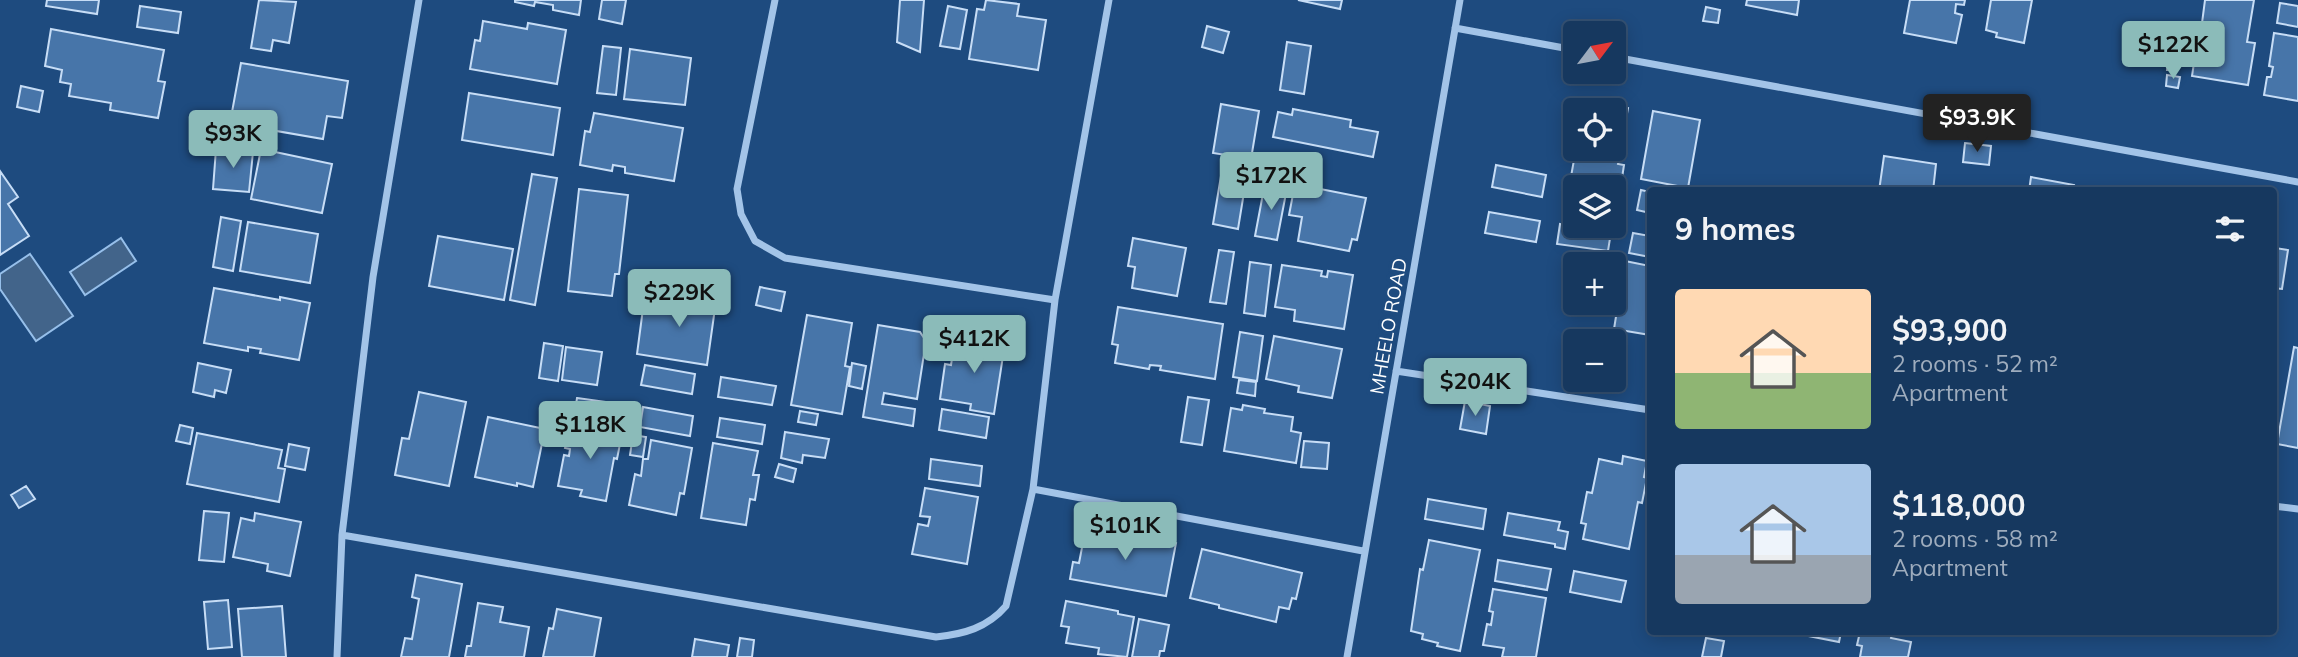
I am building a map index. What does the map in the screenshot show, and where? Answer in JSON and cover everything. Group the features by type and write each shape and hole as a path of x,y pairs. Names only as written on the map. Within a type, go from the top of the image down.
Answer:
{"street":[{"path":"337,657 342,535 373,277 419,0"},
{"path":"775,0 737,189 741,214 755,241 785,258 1055,300"},
{"path":"342,535 936,637 960,635 995,618 1006,606 1033,489 1055,300 1109,0"},
{"name":"MHEELO ROAD","path":"1347,657 1363,551 1460,0"},
{"path":"1455,28 1563,48"},
{"path":"1626,59 2298,182"},
{"path":"1396,372 1647,410"},
{"path":"1033,489 1363,551"},
{"path":"2277,506 2298,509"}],"water":[{"path":"121,238 136,261 85,295 70,272"},
{"path":"30,254 73,316 36,341 0,289 0,274"}],"building":[{"path":"47,0 99,0 97,14 46,6"},
{"path":"259,0 296,2 289,43 273,40 271,51 251,48"},
{"path":"515,0 581,0 579,15 553,10 553,5 535,2 534,6"},
{"path":"602,0 626,0 622,24 599,19"},
{"path":"900,0 924,0 920,52 897,42"},
{"path":"986,0 1019,4 1017,16 1046,20 1038,70 969,59 977,9 984,10"},
{"path":"1298,0 1342,0 1340,9"},
{"path":"1747,0 1799,0 1797,15 1746,5"},
{"path":"1910,0 1965,0 1964,5 1956,4 1955,13 1962,15 1956,43 1904,33"},
{"path":"1991,0 2032,0 2024,43 1996,37 1997,33 1986,30"},
{"path":"2205,0 2254,0 2247,42 2255,43 2248,85 2192,76 2199,30 2204,30 2205,23 2202,23"},
{"path":"2280,3 2298,6 2298,27 2277,23"},
{"path":"140,6 181,12 178,33 137,27"},
{"path":"948,6 967,10 960,49 940,46"},
{"path":"1706,7 1720,10 1718,23 1703,21"},
{"path":"483,21 527,29 528,23 566,30 557,84 470,69 475,40 480,41"},
{"path":"1207,26 1229,32 1223,53 1202,47"},
{"path":"51,29 164,50 158,81 165,82 158,118 110,110 111,103 69,96 71,84 60,82 62,70 45,66"},
{"path":"2274,33 2298,37 2298,101 2264,95 2267,77 2271,77 2273,67 2269,66"},
{"path":"1287,42 1311,46 1304,94 1280,90"},
{"path":"603,46 621,48 616,95 597,93"},
{"path":"630,49 691,58 685,105 624,99"},
{"path":"2168,56 2178,57 2177,70 2167,70"},
{"path":"241,63 348,81 342,118 327,116 323,139 230,123"},
{"path":"2167,75 2180,77 2178,88 2166,86"},
{"path":"21,86 43,91 39,112 17,107"},
{"path":"469,93 560,108 553,155 462,140"},
{"path":"1221,104 1259,111 1251,159 1213,153"},
{"path":"1293,109 1351,120 1350,127 1378,132 1373,157 1273,137 1278,112 1292,115"},
{"path":"1653,111 1700,120 1688,187 1641,179"},
{"path":"594,113 683,128 674,181 625,173 625,167 613,165 612,171 580,165 585,131 590,132"},
{"path":"1965,143 1991,146 1989,165 1963,162"},
{"path":"216,149 253,152 249,192 213,189"},
{"path":"261,149 332,164 322,213 251,199"},
{"path":"1884,156 1936,164 1933,187 1880,187"},
{"path":"1574,161 1619,161 1618,164 1624,165 1622,175 1571,175"},
{"path":"1496,165 1546,175 1542,197 1492,187"},
{"path":"0,171 18,197 8,204 29,236 0,255"},
{"path":"532,174 557,178 535,305 510,300"},
{"path":"1221,176 1246,180 1238,229 1213,224"},
{"path":"2031,177 2074,185 2074,187 2030,187"},
{"path":"1265,183 1287,188 1277,240 1255,236"},
{"path":"1295,184 1366,198 1357,240 1352,239 1349,251 1298,241 1302,217 1289,215"},
{"path":"579,189 628,195 619,274 615,274 612,296 568,291"},
{"path":"1641,190 1647,191 1647,212 1637,210"},
{"path":"1489,212 1540,221 1536,242 1485,233"},
{"path":"221,217 241,221 233,271 213,267"},
{"path":"248,222 318,234 310,283 240,271"},
{"path":"1560,224 1563,224 1563,238 1610,238 1608,251 1557,244"},
{"path":"1633,233 1647,235 1647,256 1629,253"},
{"path":"438,236 513,249 504,300 429,286"},
{"path":"1133,238 1186,248 1177,296 1132,288 1135,267 1128,266"},
{"path":"2277,248 2288,250 2282,289 2277,288"},
{"path":"1219,250 1234,252 1226,304 1210,302"},
{"path":"1626,261 1647,265 1647,334 1614,329 1616,315 1626,315"},
{"path":"1250,262 1271,265 1265,316 1244,313"},
{"path":"1282,265 1322,271 1321,276 1327,277 1328,271 1353,275 1344,329 1294,321 1295,310 1275,307"},
{"path":"760,287 785,292 781,311 756,305"},
{"path":"214,288 310,303 299,360 260,353 261,349 248,347 248,351 204,343"},
{"path":"690,289 717,294 707,365 637,354 644,301 688,307"},
{"path":"1118,307 1223,324 1215,379 1160,370 1161,366 1150,365 1149,369 1115,363 1118,345 1112,344"},
{"path":"807,315 852,323 845,366 850,367 842,414 791,405"},
{"path":"878,325 920,332 926,341 917,399 884,393 882,404 915,409 913,426 863,417"},
{"path":"1240,332 1263,336 1257,381 1233,377"},
{"path":"1274,336 1342,349 1332,398 1298,392 1299,386 1266,379"},
{"path":"984,339 1005,343 994,414 970,410 971,404 940,399 945,364 951,365 955,340 983,344"},
{"path":"544,343 563,346 558,381 539,378"},
{"path":"566,347 602,352 597,385 562,380"},
{"path":"2294,347 2298,348 2298,448 2277,444"},
{"path":"198,363 231,370 226,393 215,390 214,397 193,392"},
{"path":"852,363 866,366 862,389 849,386"},
{"path":"645,365 695,374 692,394 641,385"},
{"path":"721,377 776,386 772,405 718,397"},
{"path":"1239,380 1256,382 1255,396 1237,393"},
{"path":"419,392 466,402 449,486 395,475 402,438 409,439"},
{"path":"1188,397 1209,400 1202,445 1181,442"},
{"path":"577,398 621,404 619,422 574,416"},
{"path":"1465,401 1490,406 1486,434 1460,429"},
{"path":"1243,405 1265,409 1264,413 1293,417 1291,431 1301,433 1296,463 1224,451 1231,408 1242,410"},
{"path":"643,407 693,416 690,436 640,427"},
{"path":"942,409 989,417 986,438 939,430"},
{"path":"800,411 818,414 816,425 798,422"},
{"path":"488,417 545,429 533,487 475,477"},
{"path":"720,418 765,425 762,444 717,437"},
{"path":"570,424 622,434 617,459 614,458 606,501 580,496 582,490 558,486 564,455 569,456 570,449 565,448"},
{"path":"180,425 193,428 190,444 176,441"},
{"path":"785,432 829,439 825,458 803,455 802,463 781,458"},
{"path":"197,433 282,450 278,468 285,469 279,502 187,484"},
{"path":"633,435 646,437 643,457 630,455"},
{"path":"651,440 692,448 684,494 680,493 676,515 629,505 635,474 641,476 643,459 648,459"},
{"path":"1304,441 1329,443 1327,469 1301,467"},
{"path":"713,443 758,451 753,475 759,475 755,500 750,499 746,525 701,518"},
{"path":"289,444 309,448 305,470 285,466"},
{"path":"1623,456 1647,461 1642,503 1638,502 1629,549 1583,539 1586,524 1581,523 1587,492 1592,493 1599,459 1622,464"},
{"path":"931,459 982,466 980,486 929,479"},
{"path":"779,464 796,469 793,482 775,477"},
{"path":"26,486 35,499 19,508 11,495"},
{"path":"925,488 978,497 967,564 912,554 918,524 928,526 930,517 920,516"},
{"path":"1428,499 1486,509 1483,529 1425,519"},
{"path":"204,511 229,513 224,562 199,560"},
{"path":"255,513 301,522 290,576 267,571 268,564 233,557 241,518 254,521"},
{"path":"1508,513 1560,522 1558,530 1568,532 1565,549 1555,547 1555,544 1504,535"},
{"path":"1086,527 1176,543 1166,596 1070,579 1073,562 1079,563"},
{"path":"1429,540 1480,550 1460,651 1437,646 1438,643 1422,639 1423,634 1411,631 1420,569 1423,570"},
{"path":"1202,549 1302,573 1296,599 1292,598 1289,609 1279,607 1276,622 1190,598"},
{"path":"1498,560 1551,569 1547,590 1495,581"},
{"path":"1574,571 1626,581 1621,602 1570,592"},
{"path":"416,575 462,584 449,657 401,657 405,638 412,639 419,599 412,597"},
{"path":"1493,589 1546,598 1536,657 1502,657 1504,648 1483,645 1487,624 1491,625 1493,612 1489,611"},
{"path":"228,600 232,647 208,649 204,602"},
{"path":"1066,601 1118,611 1118,614 1134,617 1127,657 1098,654 1099,648 1066,643 1069,627 1061,626"},
{"path":"478,603 503,607 500,622 529,627 524,657 465,657 467,646 471,646"},
{"path":"282,606 286,657 242,657 238,609"},
{"path":"557,609 601,618 594,657 543,657 549,628 553,629"},
{"path":"1139,619 1169,625 1164,651 1160,651 1159,657 1132,657"},
{"path":"1803,635 1840,635 1839,642"},
{"path":"1859,635 1892,635 1891,638 1911,642 1908,657 1860,657 1862,646 1857,645"},
{"path":"740,638 754,640 752,657 737,657"},
{"path":"1706,638 1724,641 1721,657 1702,657"},
{"path":"695,639 729,645 727,657 692,657"}]}
